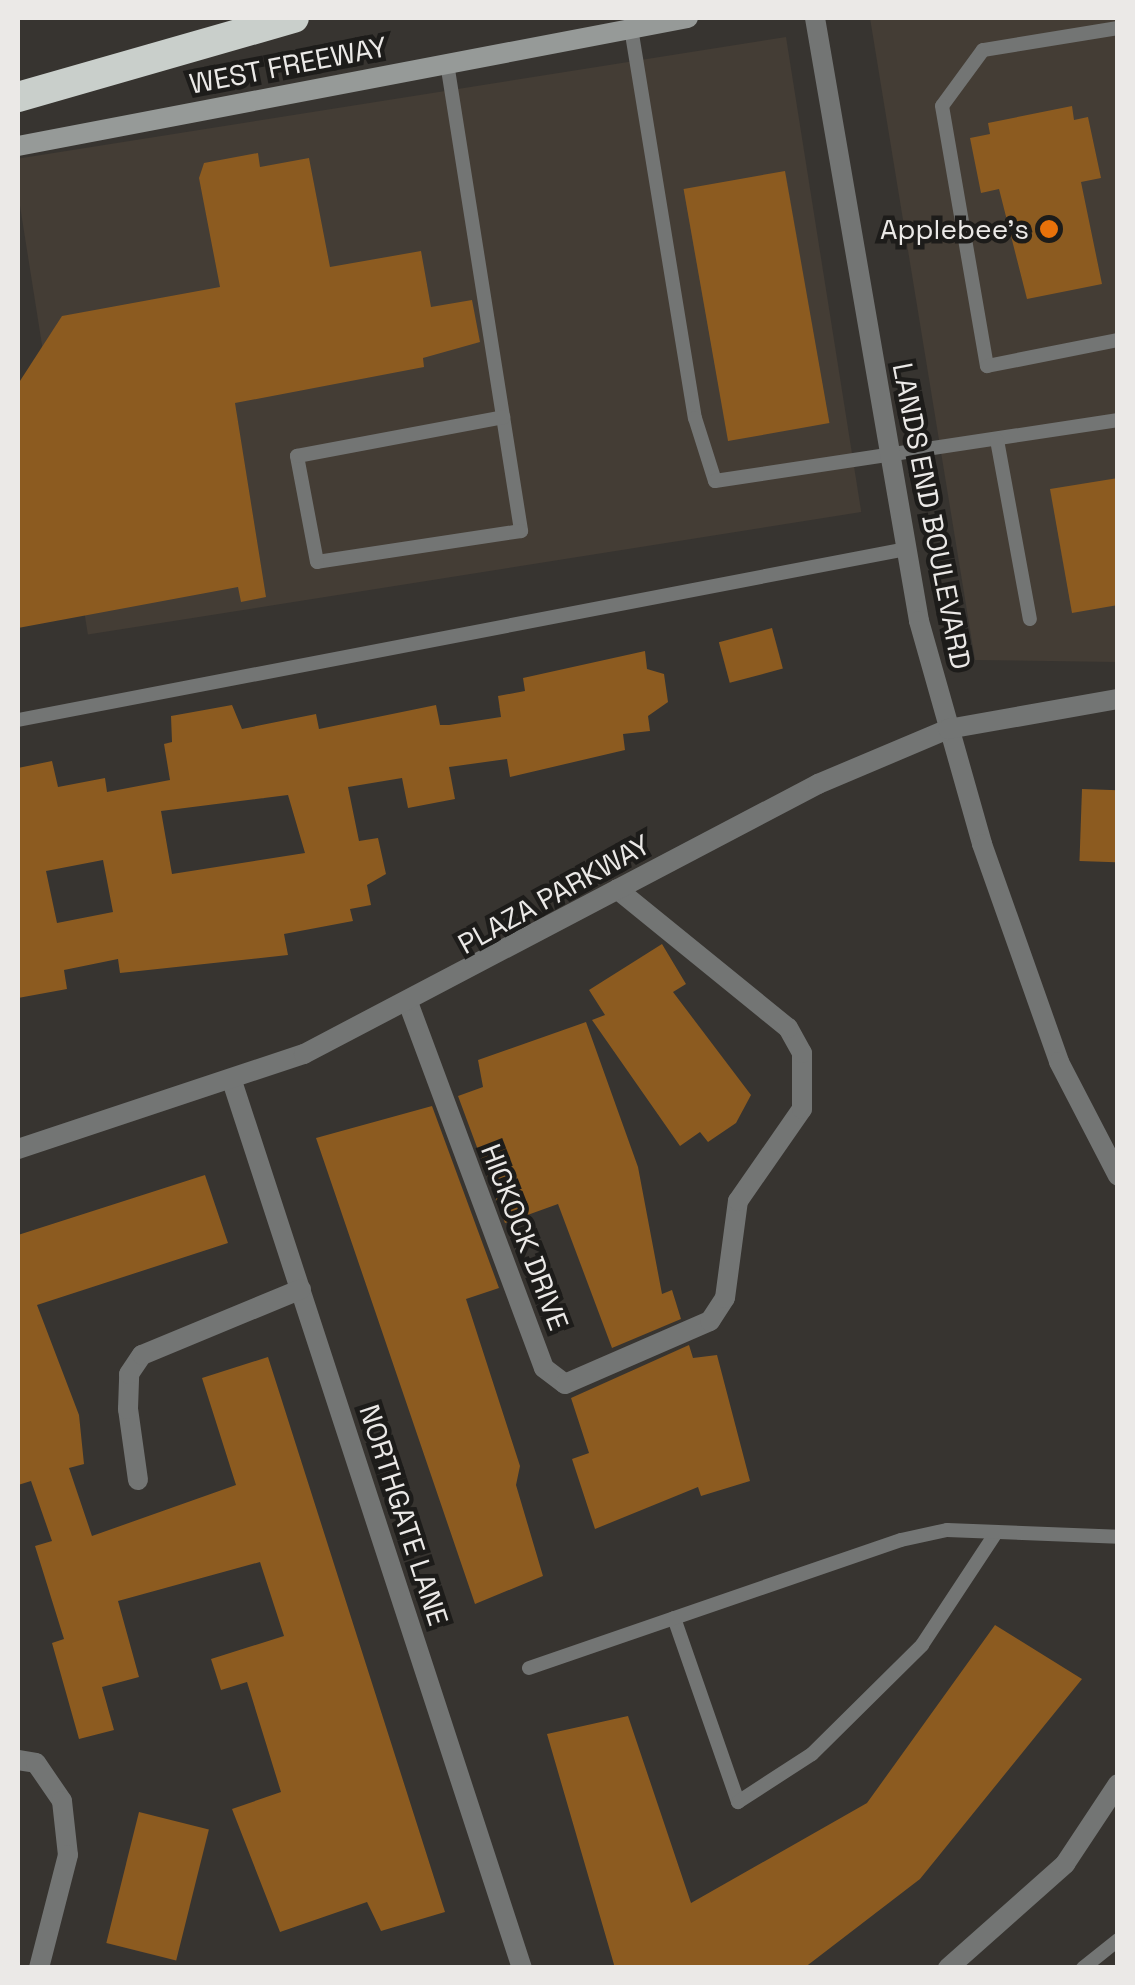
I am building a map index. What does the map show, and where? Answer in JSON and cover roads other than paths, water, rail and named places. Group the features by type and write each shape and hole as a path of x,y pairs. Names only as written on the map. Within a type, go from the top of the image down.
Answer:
{"highway":[{"path":"18,96 294,18"}],"main road":[{"name":"WEST FREEWAY","path":"18,146 688,18"}],"street":[{"name":"LANDS END BOULEVARD","path":"815,18 906,549 948,729 1059,1062 1118,1176"},
{"name":"PLAZA PARKWAY","path":"18,1148 232,1081 408,1005 818,784 948,729 1118,699"},
{"name":"HICKOCK DRIVE","path":"408,1005 544,1368 565,1384 710,1321 725,1298 738,1201 802,1109 802,1053 788,1028 617,889"},
{"name":"NORTHGATE LANE","path":"232,1081 522,1968"},
{"path":"138,1480 128,1408 129,1374 142,1355 301,1289"},
{"path":"18,1760 36,1763 62,1801 68,1855 40,1968"},
{"path":"948,1968 1065,1864 1118,1784"}],"lane":[{"path":"1117,22 982,50 942,106 987,366 1118,340"},
{"path":"632,28 695,418 715,481 891,458 1118,420"},
{"path":"447,63 522,531 316,562 297,456 503,417"},
{"path":"997,440 1030,619"},
{"path":"18,720 906,549"},
{"path":"529,1668 900,1540 948,1530 994,1536 1118,1537"},
{"path":"674,1618 738,1802 812,1754 922,1644 994,1536"},
{"path":"1082,1968 1118,1940"}],"place":[{"name":"Applebee's","path":"1049,229"}]}
